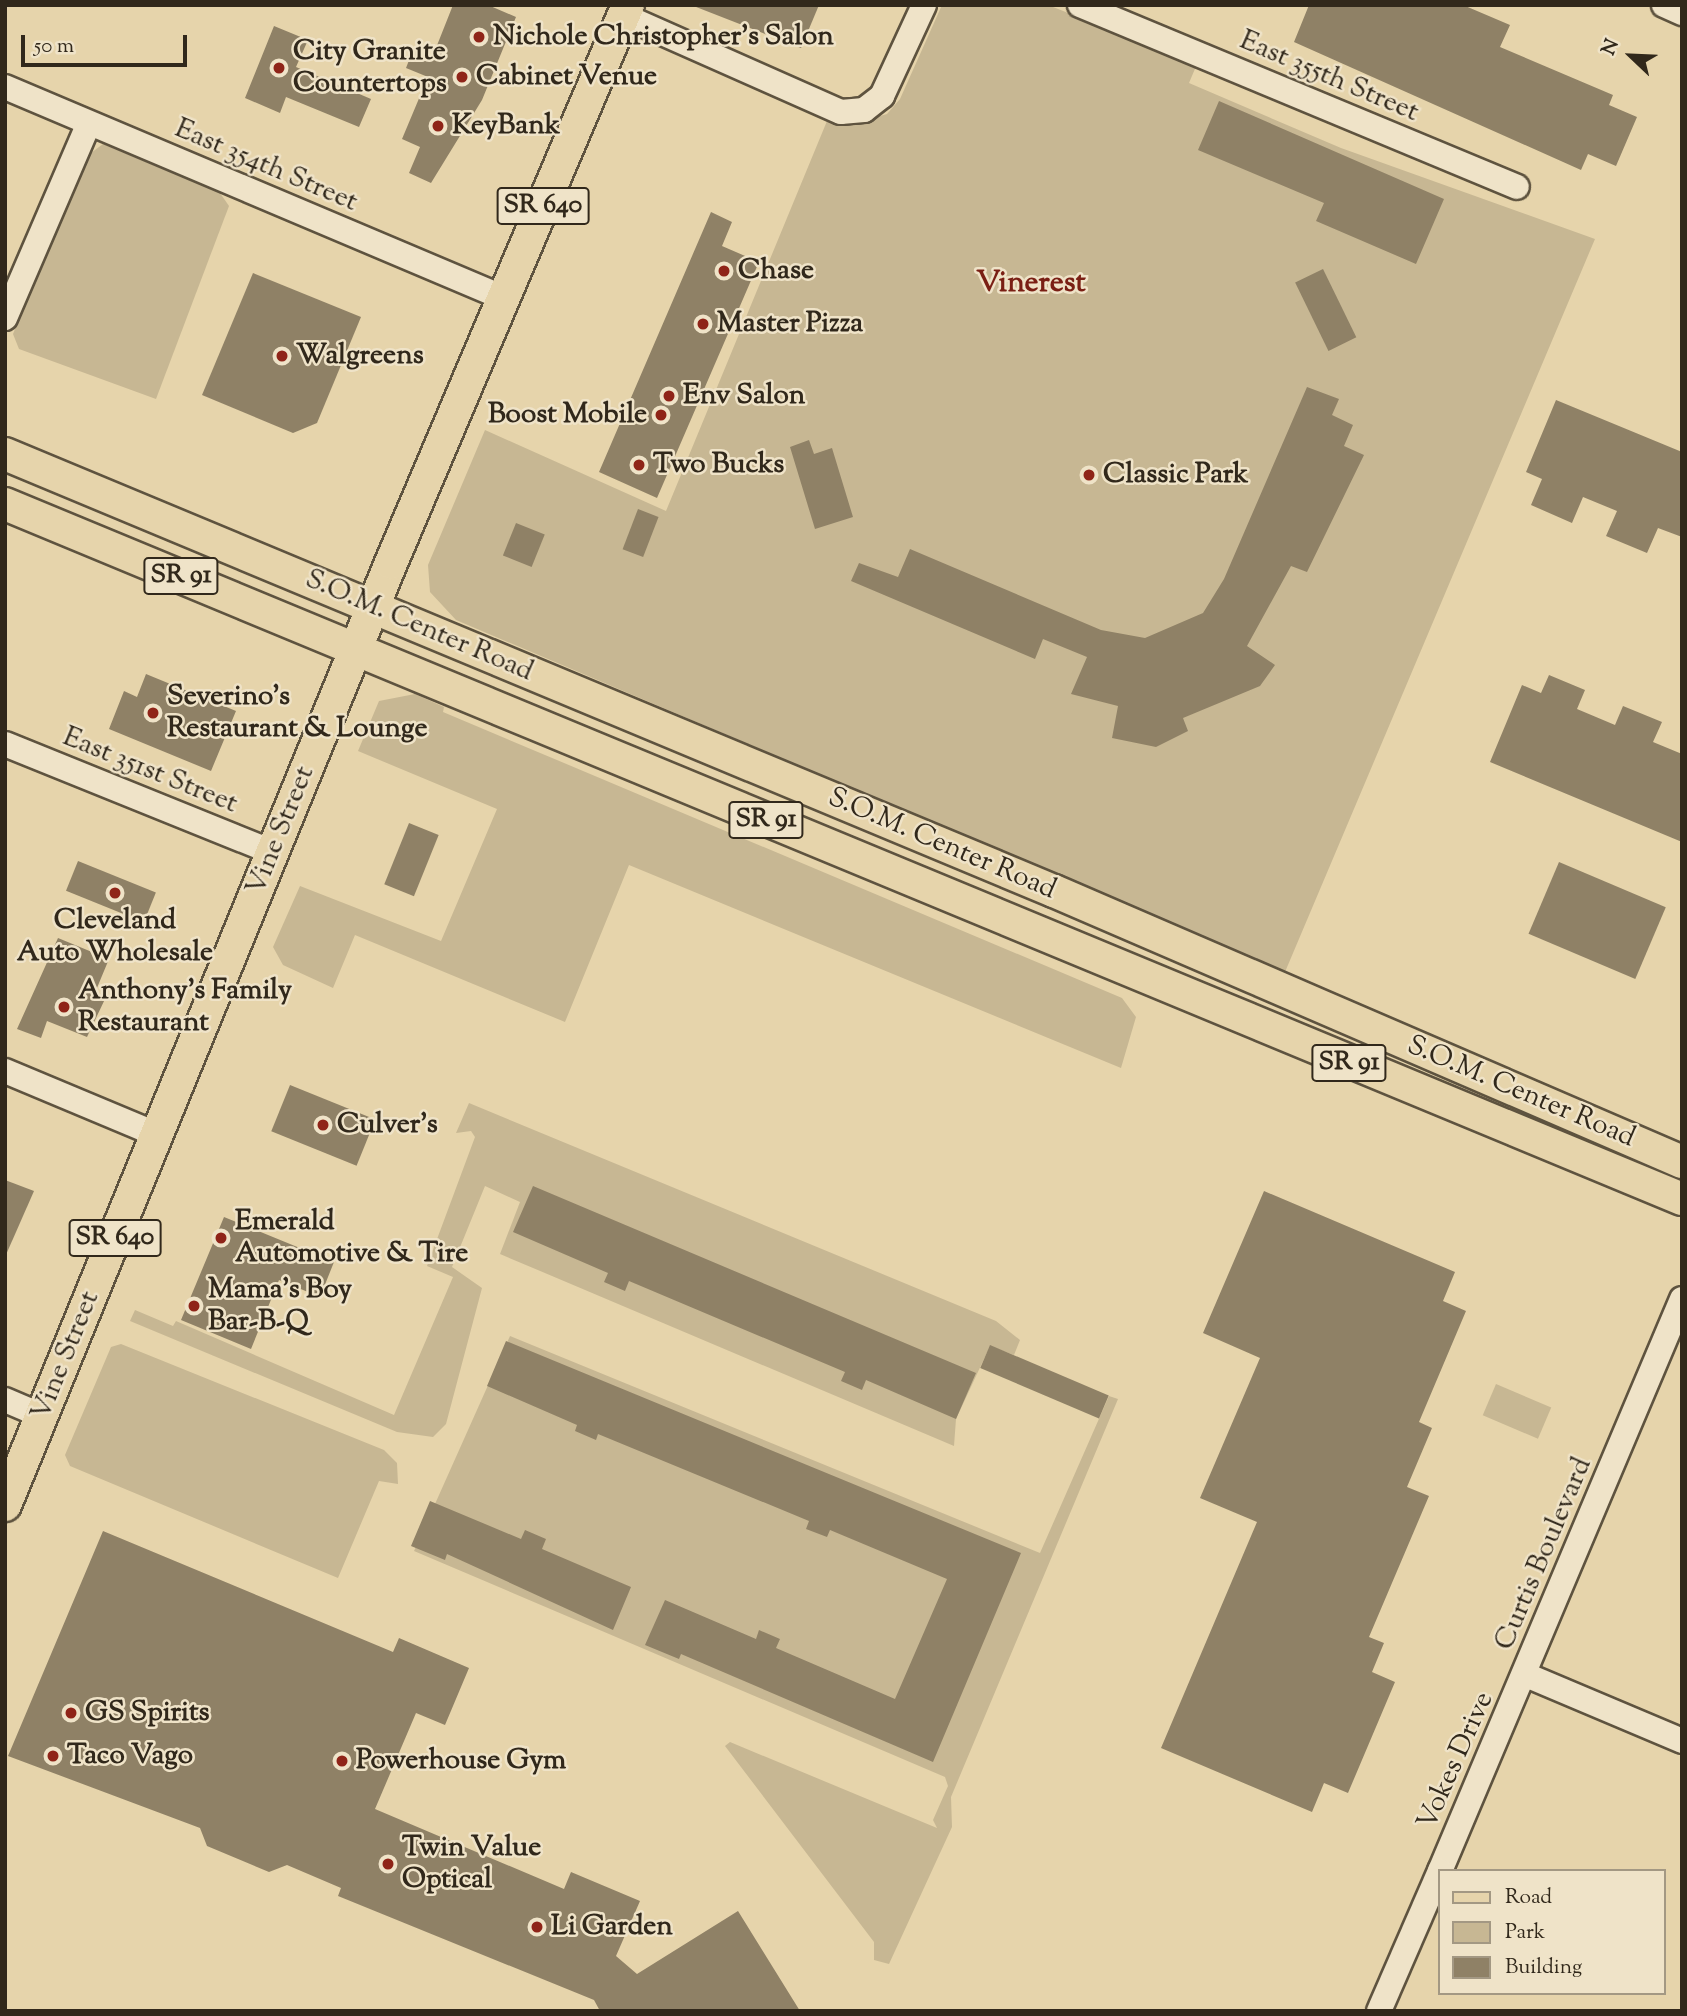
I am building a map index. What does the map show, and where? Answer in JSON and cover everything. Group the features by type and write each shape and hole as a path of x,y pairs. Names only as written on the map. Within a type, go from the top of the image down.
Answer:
{"main road":[{"name":"Vine Street","path":"5,1505 356,647 626,10"},
{"name":"S.O.M. Center Road","path":"7,452 1682,1162"},
{"name":"S.O.M. Center Road","path":"5,504 356,647 1682,1199"}],"street":[{"path":"626,10 841,112 864,110 882,96 923,5"},
{"name":"East 355th Street","path":"1080,5 1517,187"},
{"path":"1664,5 1682,13"},
{"name":"East 354th Street","path":"5,87 504,298"},
{"path":"5,318 89,123"},
{"name":"East 351st Street","path":"5,744 272,852"},
{"path":"5,1071 158,1135"},
{"name":"Curtis Boulevard","path":"1682,1299 1525,1675 1682,1741"},
{"path":"5,1400 41,1415"},
{"name":"Vokes Drive","path":"1441,1869 1525,1675"},
{"name":"Vokes Drive","path":"1380,2011 1438,1876"}],"green space":[{"name":"Classic Park","path":"942,5 1048,5 1197,64 1189,83 1341,148 1595,239 1285,972 456,620 430,592 428,565 485,430 666,511 827,121 845,126 887,114 900,99"},
{"path":"103,144 220,193 229,206 156,399 19,349 13,334 87,156"},
{"path":"415,694 444,707 443,712 1122,998 1136,1017 1121,1068 629,865 565,1022 355,935 333,988 283,965 273,947 300,886 441,941 497,809 358,751 379,701"},
{"path":"469,1103 996,1321 1020,1340 1014,1355 990,1346 956,1419 954,1446 500,1254 520,1202 485,1186 452,1267 482,1288 446,1424 433,1437 397,1432 130,1321 135,1310 173,1326 176,1321 394,1415 453,1277 427,1266 475,1137 471,1131 456,1133"},
{"path":"510,1336 1040,1553 1109,1396 1118,1399 951,1797 952,1827 889,1964 874,1960 874,1942 725,1746 730,1742 937,1828 933,1820 948,1786 945,1777 414,1551"},
{"path":"121,1344 384,1450 397,1463 398,1484 379,1481 338,1578 70,1466 65,1455 111,1347"},
{"path":"1496,1384 1551,1407 1538,1439 1483,1415"}],"building":[{"path":"453,5 488,5 516,17 482,100 431,183 409,173 420,147 402,139 428,77 406,68 413,50 432,58"},
{"path":"691,5 819,5 801,48"},
{"path":"1309,5 1463,5 1510,25 1500,47 1613,95 1609,105 1637,117 1616,166 1588,154 1581,170 1294,42"},
{"path":"274,26 308,40 296,67 371,99 359,127 286,97 280,113 245,98"},
{"path":"1219,101 1444,199 1416,264 1316,221 1324,203 1198,150"},
{"path":"711,212 732,222 722,246 759,262 657,498 599,472"},
{"path":"1323,269 1356,337 1328,351 1295,283"},
{"name":"Walgreens","path":"253,273 361,317 317,423 293,433 202,395"},
{"path":"1307,387 1339,399 1332,415 1353,425 1344,446 1364,455 1307,572 1291,566 1247,646 1275,665 1260,686 1183,718 1188,731 1156,747 1112,738 1118,706 1071,694 1087,657 1043,639 1035,659 851,581 859,563 898,577 910,549 1101,630 1145,638 1203,613 1224,579"},
{"path":"1556,400 1682,452 1682,537 1658,528 1647,553 1606,536 1617,511 1583,497 1572,523 1531,505 1542,479 1526,472"},
{"path":"809,440 814,454 832,448 853,517 815,529 790,447"},
{"path":"638,509 659,517 643,557 623,549"},
{"path":"516,523 545,535 532,567 503,555"},
{"path":"146,674 236,711 211,771 109,729 124,691 137,697"},
{"path":"1549,675 1585,690 1577,709 1615,725 1623,706 1662,722 1653,742 1682,754 1682,842 1490,762 1522,685 1541,693"},
{"path":"409,823 439,835 414,896 384,884"},
{"path":"78,861 156,892 144,922 66,891"},
{"path":"1559,862 1666,907 1635,979 1529,934"},
{"path":"58,938 109,959 94,995 105,999 87,1037 47,1021 41,1038 17,1029"},
{"name":"Culver's","path":"290,1085 375,1119 357,1166 271,1131"},
{"path":"5,1180 34,1191 5,1257"},
{"path":"533,1186 976,1373 956,1419 866,1380 862,1390 841,1381 845,1372 629,1281 625,1291 604,1282 608,1273 513,1232"},
{"path":"1264,1191 1455,1272 1443,1301 1466,1311 1419,1422 1432,1428 1407,1487 1429,1496 1369,1637 1384,1643 1372,1672 1395,1682 1348,1793 1324,1783 1312,1812 1161,1748 1257,1522 1200,1498 1260,1358 1203,1333"},
{"path":"224,1217 334,1262 320,1297 279,1280 251,1349 181,1320"},
{"path":"506,1341 1021,1553 933,1762 681,1654 679,1659 645,1645 665,1600 756,1639 759,1630 780,1639 776,1648 895,1699 947,1579 830,1530 827,1537 806,1529 809,1521 598,1434 596,1440 575,1431 577,1425 487,1386"},
{"path":"990,1345 1109,1395 1099,1418 980,1368"},
{"path":"430,1501 521,1539 525,1530 546,1539 542,1549 631,1587 613,1630 447,1554 445,1560 411,1546"},
{"path":"103,1531 393,1652 399,1638 469,1668 445,1725 416,1713 375,1809 564,1889 571,1872 640,1901 616,1956 637,1974 738,1911 800,2011 600,2011 594,2000 338,1896 341,1888 287,1865 269,1872 207,1846 200,1828 8,1756"}],"place":[{"name":"Nichole Christopher's Salon","path":"479,37"},
{"name":"City Granite Countertops","path":"279,68"},
{"name":"Cabinet Venue","path":"462,77"},
{"name":"KeyBank","path":"438,126"},
{"name":"Chase","path":"724,271"},
{"name":"Master Pizza","path":"703,324"},
{"name":"Walgreens","path":"282,356"},
{"name":"Env Salon","path":"669,396"},
{"name":"Boost Mobile","path":"661,415"},
{"name":"Two Bucks","path":"639,465"},
{"name":"Classic Park","path":"1089,475"},
{"name":"Severino's Restaurant & Lounge","path":"153,713"},
{"name":"Cleveland Auto Wholesale","path":"115,893"},
{"name":"Anthony's Family Restaurant","path":"64,1007"},
{"name":"Culver's","path":"323,1125"},
{"name":"Emerald Automotive & Tire","path":"221,1238"},
{"name":"Mama's Boy Bar-B-Q","path":"194,1306"},
{"name":"GS Spirits","path":"71,1713"},
{"name":"Taco Vago","path":"53,1756"},
{"name":"Powerhouse Gym","path":"342,1761"},
{"name":"Twin Value Optical","path":"388,1864"},
{"name":"Li Garden","path":"537,1927"}],"district":[{"name":"Vinerest","path":"1031,284"}]}
